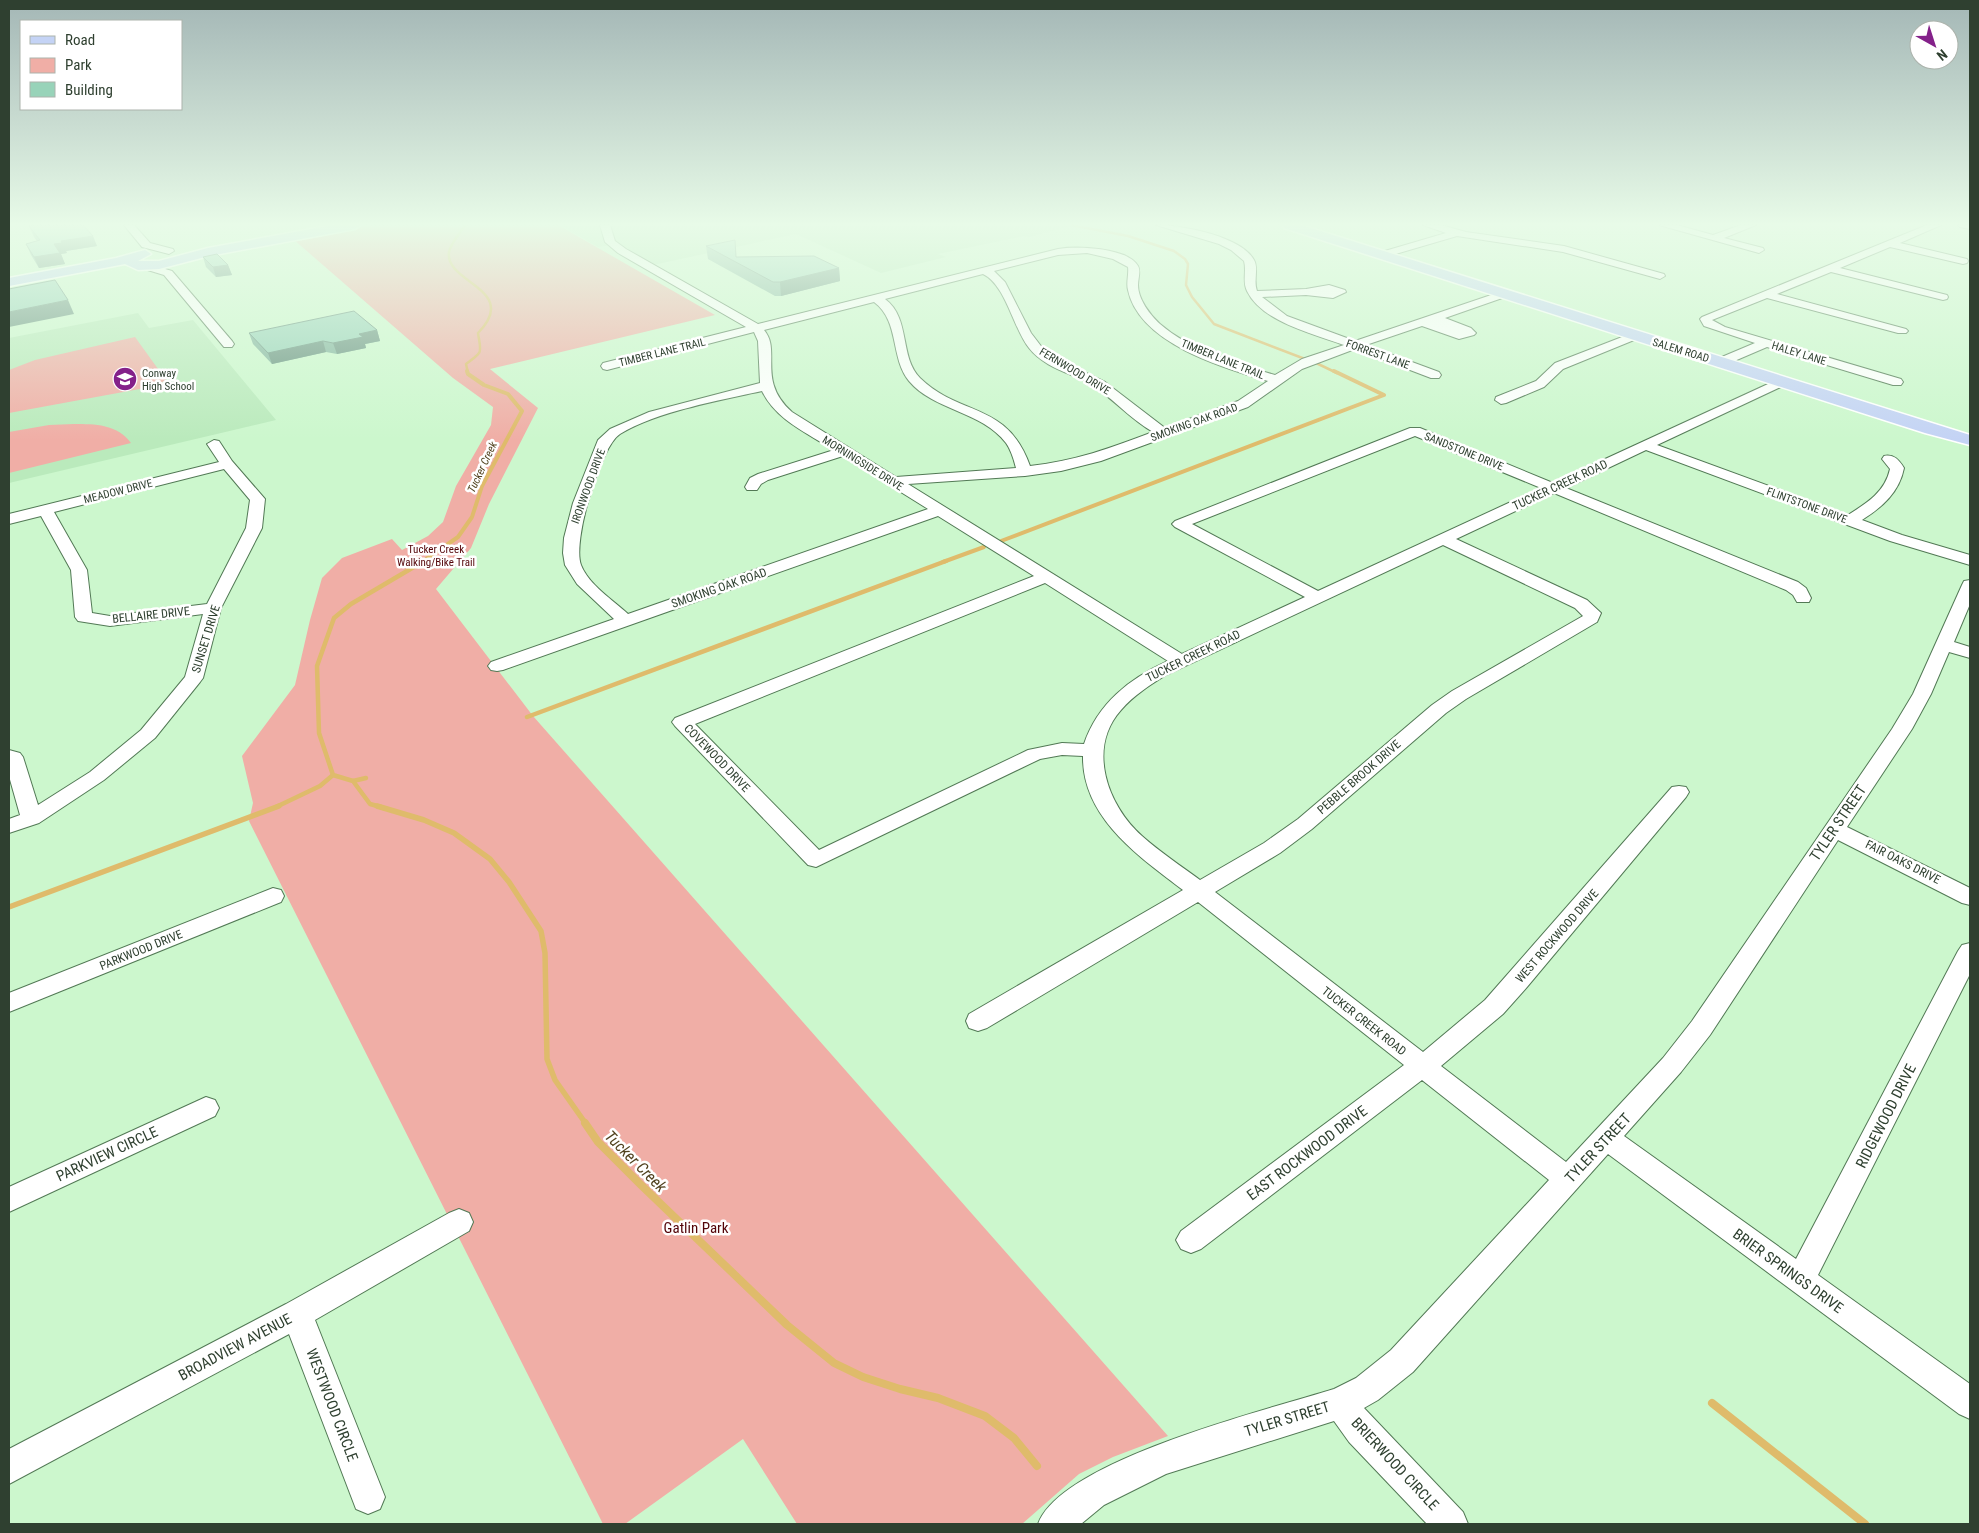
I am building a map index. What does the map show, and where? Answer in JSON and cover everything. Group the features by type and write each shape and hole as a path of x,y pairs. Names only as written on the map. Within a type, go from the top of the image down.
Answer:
{"main road":[{"name":"SALEM ROAD","path":"1512,297 1969,441"}],"street":[{"path":"188,297 228,344"},
{"path":"701,297 756,328"},
{"name":"TIMBER LANE TRAIL","path":"607,366 882,297"},
{"name":"FERNWOOD DRIVE","path":"1008,297 1036,348 1056,362 1100,385 1127,405 1144,422 1164,434"},
{"name":"TIMBER LANE TRAIL","path":"1135,297 1151,321 1163,332 1178,341 1260,375 1276,379"},
{"name":"FORREST LANE","path":"1256,297 1261,303 1283,318 1434,375"},
{"name":"SMOKING OAK ROAD","path":"894,481 1024,472 1078,463 1244,404 1276,379 1306,362 1496,297"},
{"name":"HALEY LANE","path":"1760,297 1706,319 1708,324 1897,382"},
{"path":"1775,297 1902,331"},
{"path":"876,298 889,308 894,318 907,367 914,379 937,395 1000,429 1014,446 1024,472"},
{"name":"MORNINGSIDE DRIVE","path":"756,328 764,341 765,386 769,397 779,409 1181,661"},
{"path":"1501,400 1540,384 1559,366 1635,336"},
{"path":"1720,362 1765,343"},
{"name":"TUCKER CREEK ROAD","path":"1568,1179 1133,840 1118,824 1106,805 1093,768 1093,751 1100,725 1124,694 1141,681 1781,382"},
{"name":"IRONWOOD DRIVE","path":"626,620 580,576 570,556 571,533 605,440 616,429 638,420 765,386"},
{"name":"SANDSTONE DRIVE","path":"1317,598 1180,524 1415,431 1792,586 1800,592 1803,598"},
{"name":"SUNSET DRIVE","path":"9,826 32,818 98,776 148,734 194,678 213,608 254,528 258,499 227,464 214,444"},
{"name":"FLINTSTONE DRIVE","path":"1645,445 1850,521 1921,546 1970,560"},
{"path":"752,487 755,481 763,477 845,451"},
{"path":"1850,521 1871,508 1885,494 1896,474 1896,468 1889,459"},
{"name":"MEADOW DRIVE","path":"9,519 227,464"},
{"name":"BELLAIRE DRIVE","path":"45,510 79,570 84,617 110,621 213,608"},
{"name":"SMOKING OAK ROAD","path":"497,666 940,510"},
{"name":"PEBBLE BROOK DRIVE","path":"978,1021 1199,892 1289,837 1415,729 1459,695 1591,618 1592,614 1581,604 1443,539"},
{"name":"COVEWOOD DRIVE","path":"1046,577 682,722 816,860 1035,754 1062,749 1093,751"},
{"name":"TYLER STREET","path":"1055,1524 1092,1493 1160,1459 1340,1403 1368,1389 1402,1362 1660,1080 1701,1028 1902,729 1922,694 1970,585"},
{"path":"1944,645 1970,653"},
{"path":"9,756 13,757 32,818"},
{"name":"WEST ROCKWOOD DRIVE","path":"1422,1066 1494,1007 1679,792"},
{"name":"FAIR OAKS DRIVE","path":"1834,829 1970,897"},
{"name":"PARKWOOD DRIVE","path":"9,1003 273,896"},
{"name":"RIDGEWOOD DRIVE","path":"1800,1280 1970,951"},
{"name":"EAST ROCKWOOD DRIVE","path":"1191,1240 1422,1066"},
{"name":"PARKVIEW CIRCLE","path":"9,1200 206,1108"},
{"name":"BRIER SPRINGS DRIVE","path":"1606,1138 1970,1403"},
{"name":"BROADVIEW AVENUE","path":"9,1467 297,1314 459,1222"},
{"name":"WESTWOOD CIRCLE","path":"297,1314 368,1497"},
{"name":"BRIERWOOD CIRCLE","path":"1340,1403 1355,1423 1451,1524"}],"shaded area":[{"name":"Conway High School","path":"138,313 149,328 193,320 276,420 9,483 9,338"}],"green space":[{"name":"Gatlin Park","path":"359,297 683,297 715,315 490,369 538,408 489,504 471,548 436,589 533,716 1168,1436 1113,1457 1079,1474 1022,1524 797,1524 743,1439 625,1524 603,1524 249,821 253,803 242,756 295,685 322,578 342,558 392,539 402,550 428,536 443,522 456,486 491,425 493,407 453,378"},
{"path":"135,337 166,380 156,386 9,413 9,370 35,360"},
{"path":"49,425 105,426 119,432 131,443 9,473 9,432"}],"building":[{"path":"9,297 66,297 68,300 9,312"},
{"path":"354,311 377,330 359,334 363,337 333,343 323,341 268,353 249,333"}],"waterway":[{"name":"Tucker Creek","path":"468,373 466,364 480,351 478,333 489,318 491,306 486,297"},
{"path":"1192,297 1214,324 1305,359"},
{"path":"1314,362 1337,373"},
{"name":"Tucker Creek","path":"422,562 458,537 472,517 482,486 522,411 508,394 484,385 468,374 467,371"},
{"path":"1001,541 1384,395 1334,371"},
{"path":"943,562 984,547"},
{"name":"Tucker Creek","path":"333,775 319,733 317,666 334,618 351,604 424,561"},
{"path":"527,717 946,561"},
{"path":"276,807 320,786 333,775"},
{"name":"Tucker Creek","path":"333,775 353,781"},
{"name":"Tucker Creek","path":"353,781 366,778"},
{"name":"Tucker Creek","path":"353,781 370,804 381,807"},
{"path":"9,907 279,806"},
{"name":"Tucker Creek","path":"377,806 424,820 454,833 490,859 509,882 541,931 545,953 547,1059 555,1080 586,1124"},
{"name":"Tucker Creek","path":"585,1123 598,1142 641,1185 787,1325 834,1363 863,1377 900,1389 938,1398 985,1416 1014,1438 1037,1466"},
{"path":"1712,1403 1865,1524"}],"place":[{"name":"Conway High School","path":"125,379"}],"park label":[{"name":"Tucker Creek Walking/Bike Trail","path":"436,555"}]}
